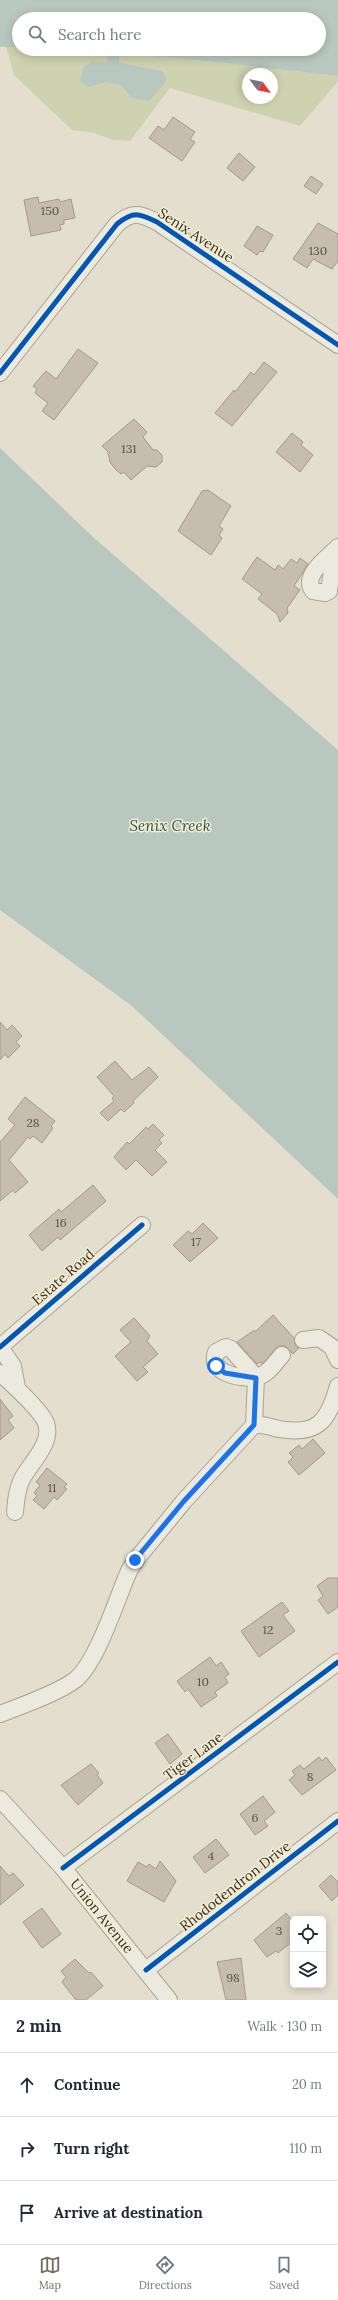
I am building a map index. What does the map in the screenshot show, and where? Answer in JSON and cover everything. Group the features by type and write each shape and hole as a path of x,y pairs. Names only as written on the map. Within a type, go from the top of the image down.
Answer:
{"street":[{"name":"Senix Avenue","path":"0,373 116,224 127,215 135,213 157,222 338,344"},
{"path":"338,547 309,580 313,591 325,593 329,591 338,552"},
{"name":"Estate Road","path":"0,1347 142,1225"},
{"path":"303,1340 319,1338 332,1347 338,1360"},
{"path":"0,1347 13,1366 17,1388"},
{"path":"0,1714 63,1687 81,1675 94,1652 128,1571 135,1560 184,1501 254,1425 256,1378 265,1374 282,1355"},
{"path":"0,1373 17,1388 46,1422 47,1429 43,1445 22,1478 17,1493 15,1512"},
{"path":"254,1425 294,1431 314,1426 328,1416 338,1386"},
{"name":"Tiger Lane","path":"63,1868 338,1662"},
{"name":"Union Avenue","path":"0,1799 63,1868 169,2000"},
{"name":"Rhododendron Drive","path":"146,1970 338,1821"}],"green space":[{"path":"6,46 12,46 12,56 145,56 267,68 242,68 242,104 278,104 278,69 338,76 338,81 300,126 170,88 130,141 114,140 94,133 72,130 14,75"}],"water":[{"path":"0,0 338,0 338,76 278,69 278,68 146,56 326,56 326,12 12,12 12,47 0,47"},
{"path":"107,56 119,56 119,63 162,71 167,80 149,101 132,98 121,85 106,82 88,87 80,81 83,68 93,61 106,63"},
{"name":"Senix Creek","path":"0,448 93,537 338,750 338,1199 132,1006 0,910"}],"building":[{"path":"173,117 195,132 190,139 195,142 182,161 149,138 158,126 164,130"},
{"path":"239,153 255,167 243,181 227,168"},
{"path":"311,176 323,184 316,194 304,186"},
{"path":"38,197 39,203 59,199 60,202 71,199 75,218 64,220 64,224 60,225 61,230 31,236 24,200"},
{"path":"318,223 338,234 338,261 332,269 313,259 307,268 293,259"},
{"path":"257,226 273,235 263,252 260,251 257,255 244,246"},
{"path":"78,349 98,363 54,420 42,411 48,403 35,393 37,389 33,386 46,371 56,379"},
{"path":"264,362 277,372 232,426 215,413 251,372 254,375"},
{"path":"134,419 147,432 143,437 153,450 157,450 162,455 162,462 156,467 147,466 131,480 124,472 121,474 116,470 110,462 108,452 102,446"},
{"path":"292,433 303,442 301,445 313,455 300,472 276,452"},
{"path":"208,490 231,506 219,526 223,529 219,535 222,538 211,555 178,531 202,491"},
{"path":"257,557 275,570 278,565 283,569 291,559 297,563 300,558 308,564 294,586 300,590 287,608 288,613 280,622 277,614 258,599 262,594 242,579"},
{"path":"0,1022 7,1030 12,1025 22,1036 16,1042 20,1046 8,1058 5,1054 0,1060"},
{"path":"115,1061 132,1080 149,1067 158,1077 133,1101 134,1103 124,1112 121,1109 108,1121 100,1113 114,1101 112,1098 114,1096 97,1077"},
{"path":"25,1097 55,1121 51,1126 53,1128 42,1143 33,1136 30,1139 28,1137 9,1160 28,1182 15,1193 13,1190 0,1201 0,1142 15,1125 8,1119"},
{"path":"153,1124 164,1135 159,1140 162,1143 155,1150 167,1162 152,1176 136,1160 126,1170 114,1157 127,1142 129,1144 146,1127 148,1129"},
{"path":"93,1185 106,1201 60,1240 58,1237 42,1251 29,1235 59,1209 61,1212"},
{"path":"203,1223 218,1238 190,1262 173,1245 188,1231 192,1234"},
{"path":"273,1315 294,1338 295,1345 299,1348 293,1354 285,1346 278,1346 262,1364 260,1362 257,1364 237,1342 253,1331 256,1331"},
{"path":"134,1318 150,1336 147,1341 158,1354 143,1367 148,1372 137,1381 115,1356 131,1342 120,1330"},
{"path":"0,1399 13,1416 8,1420 14,1428 0,1440"},
{"path":"313,1439 325,1453 299,1475 288,1462 293,1457 289,1453 299,1445 302,1449"},
{"path":"47,1468 67,1484 64,1487 67,1489 57,1500 54,1497 44,1509 33,1500 37,1496 34,1493 40,1485 36,1482"},
{"path":"328,1578 338,1578 338,1607 328,1614 318,1600 323,1596 317,1586"},
{"path":"282,1602 289,1611 283,1615 295,1631 259,1657 241,1631"},
{"path":"210,1657 216,1666 221,1662 229,1674 225,1677 228,1683 215,1692 217,1696 201,1707 188,1689 185,1692 177,1681"},
{"path":"168,1734 182,1754 170,1764 155,1743"},
{"path":"319,1757 322,1761 326,1757 336,1770 302,1795 289,1780 295,1775 292,1771 300,1765 304,1769"},
{"path":"91,1764 99,1773 97,1775 103,1783 78,1805 61,1785"},
{"path":"263,1796 275,1812 264,1821 268,1826 255,1835 240,1814"},
{"path":"216,1839 229,1855 205,1873 193,1857"},
{"path":"160,1861 176,1881 164,1902 127,1881 138,1862 147,1867 149,1864 156,1869"},
{"path":"0,1866 9,1876 13,1873 24,1885 0,1905"},
{"path":"331,1875 338,1882 338,1895 332,1901 319,1886"},
{"path":"42,1908 61,1934 42,1948 23,1922"},
{"path":"286,1913 290,1918 290,1943 278,1953 276,1951 267,1957 254,1940"},
{"path":"241,1958 246,2000 226,2000 217,1962"},
{"path":"75,1959 89,1973 91,1972 103,1986 86,2000 76,2000 62,1982 66,1977 61,1971"}],"cycle path":[{"path":"0,373 117,224 132,215 141,215 157,222 338,345"},
{"path":"0,1347 142,1225"},
{"path":"63,1868 338,1662"},
{"path":"146,1970 338,1821"}],"route":[{"path":"135,1560 148,1542 184,1501 254,1425 256,1378 230,1375 220,1371 216,1366"}]}
